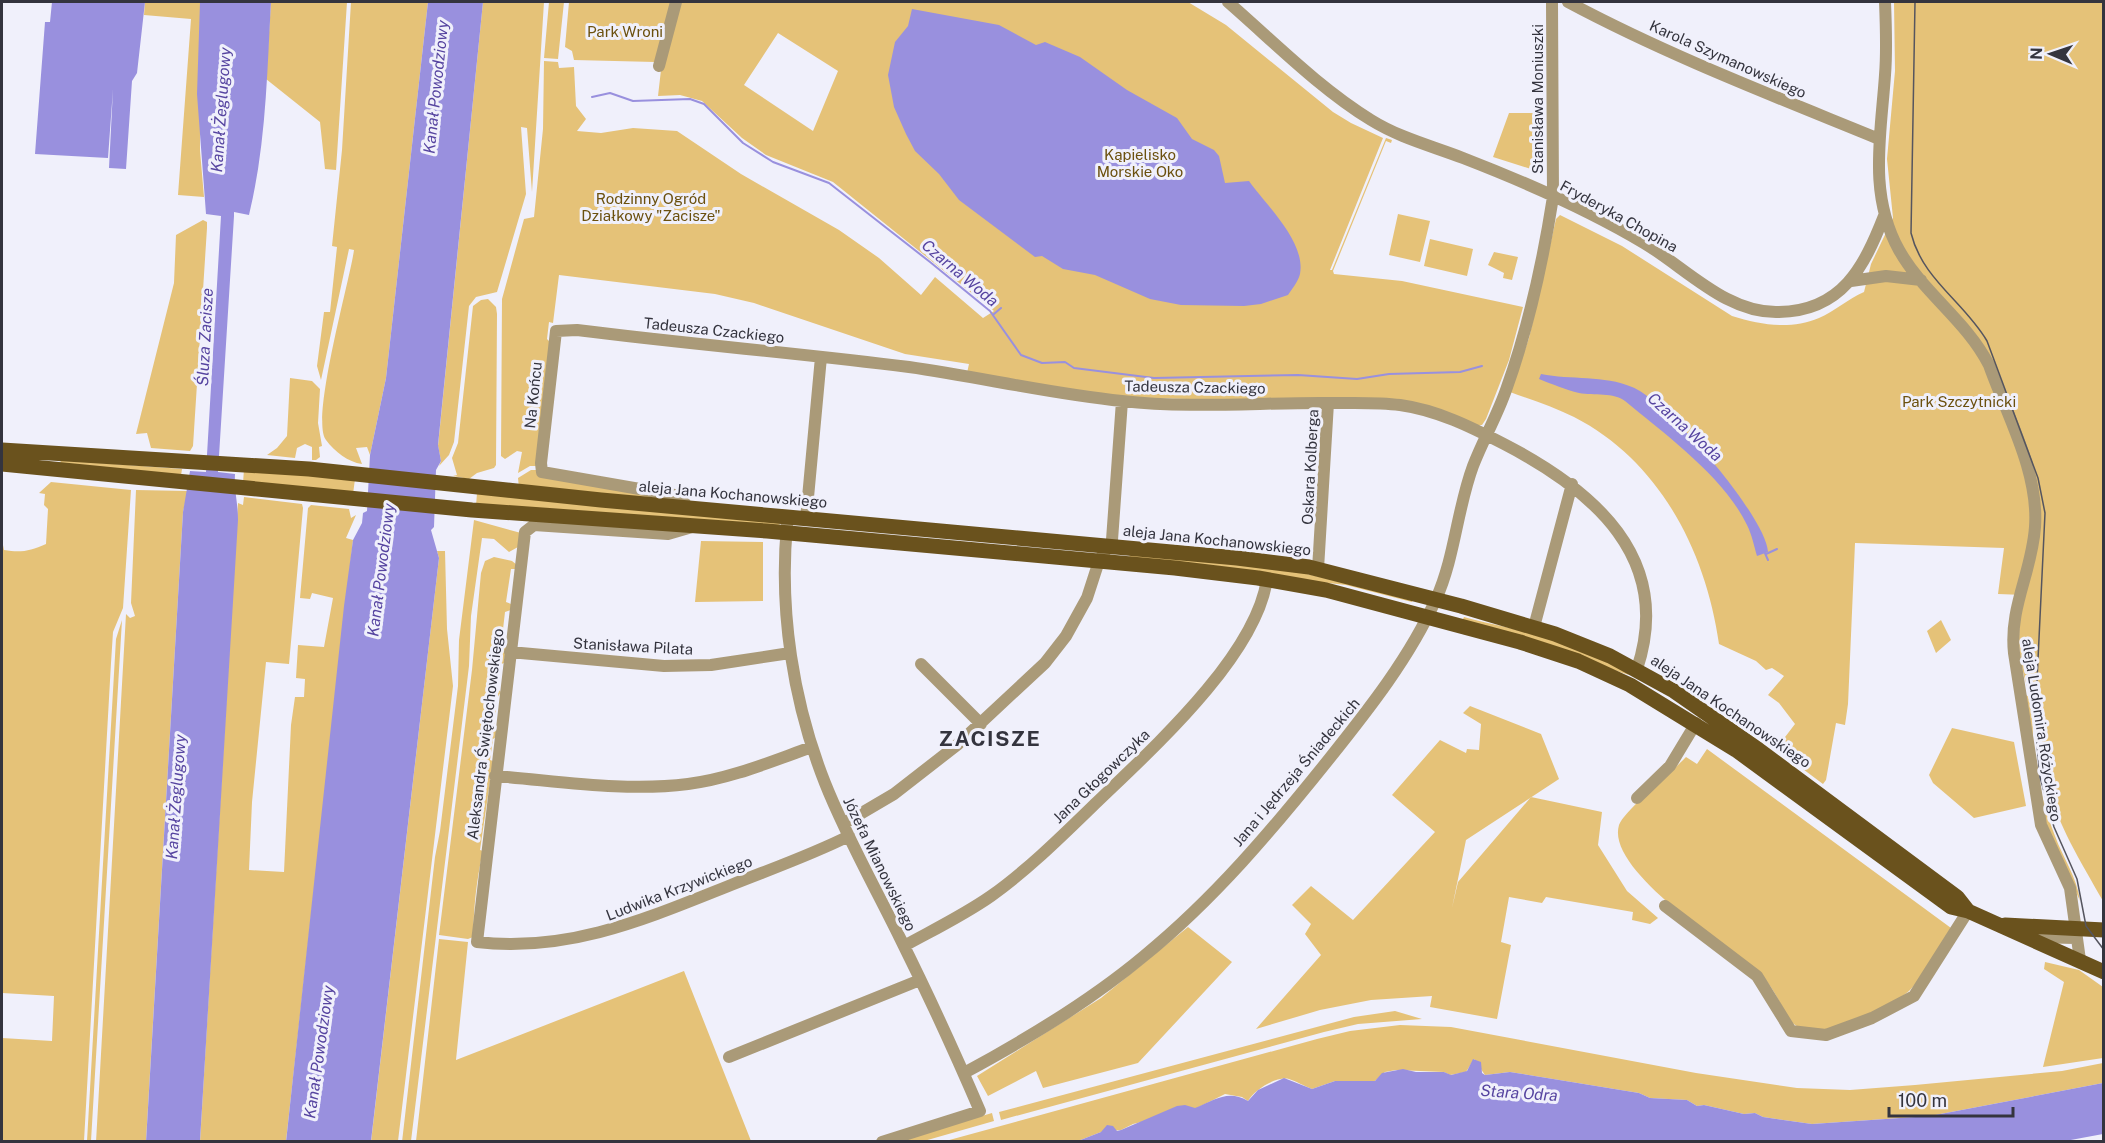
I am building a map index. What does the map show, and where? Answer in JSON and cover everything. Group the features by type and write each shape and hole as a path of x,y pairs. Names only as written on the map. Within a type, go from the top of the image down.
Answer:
{"main road":[{"name":"aleja Jana Kochanowskiego","path":"2,450 366,475 688,508 787,525 1267,579 1326,590 1553,652 1630,685 1696,723 1776,778 1942,902 1968,911 2103,972"},
{"name":"aleja Jana Kochanowskiego","path":"2,464 451,508 693,526 787,525 806,519 1277,562 1318,569 1534,627 1583,644 1637,669 1674,691 1784,768 1957,897 1968,911"},
{"path":"1630,685 1637,669"},
{"name":"aleja Jana Kochanowskiego","path":"1999,925 2075,933 2103,930"}],"street":[{"path":"659,66 676,2"},
{"name":"Fryderyka Chopina","path":"1228,2 1317,80 1373,121 1401,136 1465,159 1553,197 1644,243 1725,299 1742,306 1777,312 1805,309 1824,301 1851,281 1868,257 1884,216"},
{"name":"Stanisława Moniuszki","path":"1552,2 1553,197"},
{"name":"Karola Szymanowskiego","path":"1568,2 1728,77 1879,139"},
{"name":"aleja Ludomira Różyckiego","path":"1885,2 1885,75 1878,176 1884,216 1899,250 1922,280 1963,324 1981,349 1989,365 2032,488 2035,530 2014,613 2013,644 2040,825 2070,888 2080,960"},
{"name":"Jana i Jędrzeja Śniadeckich","path":"964,1073 1026,1038 1098,992 1144,956 1213,893 1285,813 1397,669 1436,600 1467,482 1518,356 1553,197"},
{"name":"Fryderyka Chopina","path":"1851,281 1887,276 1922,280"},
{"name":"Tadeusza Czackiego","path":"555,337 577,330 821,357 911,368 1122,401 1184,405 1328,403 1407,406 1434,412 1549,467 1590,499 1609,520 1638,572 1646,597 1648,623 1637,669"},
{"name":"Na Końcu","path":"555,337 542,471 546,475 680,496 688,508"},
{"path":"806,519 821,357"},
{"path":"843,824 901,789 981,724 1057,650 1081,611 1100,561 1110,547 1113,537 1122,401"},
{"name":"Oskara Kolberga","path":"1318,569 1328,403"},
{"path":"1534,627 1572,484"},
{"name":"aleja Jana Kochanowskiego","path":"525,532 534,525 668,534 693,526"},
{"name":"Józefa Mianowskiego","path":"787,525 786,594 790,653 800,706 812,747 843,824 904,946 980,1111 882,1142"},
{"name":"Aleksandra Świętochowskiego","path":"477,942 525,532"},
{"name":"Jana Głogowczyka","path":"904,946 963,914 1007,883 1135,765 1184,714 1237,650 1257,610 1267,579"},
{"name":"Stanisława Pilata","path":"510,652 664,666 711,665 790,653"},
{"path":"921,664 981,724"},
{"path":"1637,798 1670,766 1696,723"},
{"path":"495,776 640,787 690,784 734,773 812,747"},
{"name":"Ludwika Krzywickiego","path":"477,942 519,945 563,942 596,935 639,921 849,836"},
{"path":"1665,906 1757,976 1791,1031 1813,1035 1826,1035 1863,1022 1914,996 1968,911"},
{"path":"2025,936 2075,933"},
{"path":"729,1057 920,980"}],"green space":[{"path":"145,2 200,2 200,151 204,197 178,195 191,19 144,15"},
{"path":"271,2 347,2 336,170 325,169 320,122 266,79"},
{"path":"351,2 428,2 386,378 370,455 367,447 356,448 362,464 347,459 333,449 326,440 322,427 332,349 354,250 349,249 321,380 317,366 324,312 330,312 337,247 332,246 342,150"},
{"path":"483,2 544,2 532,192 527,128 521,127 526,194 497,292 476,297 469,306 454,442 449,455 439,466 441,461 438,446"},
{"path":"549,2 564,2 558,59 544,58"},
{"name":"Park Wroni","path":"569,2 673,2 655,62 574,60 572,51 565,47"},
{"path":"681,2 1188,2 1226,25 1333,112 1383,138 1330,270 1332,270 1386,138 1392,140 1391,143 1386,141 1333,271 1334,274 1402,281 1523,307 1509,360 1482,425 1476,425 1425,406 1119,397 967,373 969,364 905,354 754,303 715,294 559,275 553,323 549,322 547,339 550,342 537,466 530,466 518,473 522,452 517,451 505,459 501,456 502,299 524,219 534,217 543,129 544,61 558,62 559,68 574,67 576,106 586,119 577,131 601,133 633,128 677,131 741,174 839,230 879,258 921,295 935,277 983,318 994,311 833,182 766,155 742,138 702,101 680,95 658,96 661,70","holes":["778,33 838,71 813,131 744,85"]},
{"name":"Park Szczytnicki","path":"1894,2 2103,2 2103,901 2056,812 2043,762 2041,706 2034,702 2034,752 2040,787 2049,820 2073,876 2080,901 2044,819 2024,693 2032,700 2023,673 2019,648 2024,595 1998,594 2004,548 1855,543 1848,704 1845,725 1836,723 1826,780 1823,784 1776,749 1795,724 1779,703 1768,695 1784,676 1772,668 1766,670 1756,661 1719,644 1713,610 1690,543 1674,512 1654,484 1631,458 1604,436 1566,413 1510,392 1529,338 1556,219 1560,215 1622,246 1732,316 1743,319 1776,325 1808,322 1825,315 1864,292 1871,264 1893,218 1887,159 1895,71"},
{"path":"1509,113 1537,113 1538,166 1534,170 1493,157"},
{"path":"1398,214 1430,221 1420,262 1389,255"},
{"path":"203,220 207,222 207,228 193,446 190,451 151,448 147,433 136,434 174,283 176,235"},
{"path":"1430,239 1473,249 1467,276 1424,266"},
{"path":"1494,252 1518,257 1512,280 1503,278 1504,273 1488,265"},
{"path":"488,299 496,307 497,314 496,465 469,479 453,476 457,475 452,458 458,443 473,306 481,300"},
{"path":"290,378 312,381 320,389 318,423 322,446 319,447 320,457 316,460 312,460 312,447 305,444 297,448 295,458 267,455 277,448 287,436"},
{"path":"61,460 182,469 181,476 60,464"},
{"path":"244,469 355,479 353,494 243,483"},
{"path":"531,470 675,499 519,488 518,478"},
{"path":"51,482 131,490 123,608 113,632 84,1141 2,1141 2,1038 52,1041 54,996 2,993 2,540 4,550 10,551 25,551 46,544 48,509 44,505 45,494 39,493"},
{"path":"136,490 188,491 183,512 146,1141 96,1142 126,614 130,618 135,616 131,603"},
{"path":"477,493 783,523 776,526 476,506"},
{"path":"244,497 302,504 303,508 289,664 266,662 252,802 249,870 284,872 291,725 295,697 304,697 305,679 296,678 298,645 324,647 333,598 312,593 310,599 300,598 308,508 311,505 349,509 351,518 356,515 346,538 353,540 286,1141 200,1142 238,503 243,505"},
{"path":"474,520 521,533 518,547 509,552 494,539 482,538 471,616 469,666 411,1141 402,1142 435,857 458,686 459,640"},
{"path":"701,541 763,542 763,601 695,602"},
{"path":"437,551 445,551 447,629 453,686 398,1141 371,1142 439,558"},
{"path":"1130,553 1282,568 1413,599 1412,602 1346,585 1129,560"},
{"path":"494,557 512,561 517,565 516,569 511,569 506,602 511,604 511,610 505,612 502,638 507,642 504,663 499,665 496,688 501,692 497,698 494,727 497,729 490,760 493,761 480,850 483,851 476,894 473,937 468,939 439,935 472,670 481,573 485,561"},
{"path":"1464,617 1575,646 1615,664 1629,675 1462,621"},
{"path":"122,620 91,1141 87,1141 116,639"},
{"path":"1941,620 1951,640 1936,653 1927,631"},
{"path":"1470,706 1541,734 1559,779 1531,797 1602,812 1598,845 1627,891 1658,918 1650,924 1632,920 1633,912 1546,897 1542,903 1509,897 1501,942 1511,945 1497,1019 1430,1007 1432,996 1371,1000 1320,1010 1256,1029 1321,955 1305,934 1311,924 1292,905 1311,886 1353,920 1435,832 1392,795 1440,740 1466,753 1467,749 1479,750 1481,724 1463,713","holes":["1530,798 1458,882 1452,908 1466,840"]},
{"path":"1952,728 2014,742 2026,806 1974,818 1933,783 1929,775"},
{"path":"1707,749 1951,928 1916,984 1903,996 1880,1009 1838,1027 1817,1031 1800,1027 1791,1022 1762,976 1674,908 1631,864 1620,844 1619,825 1639,801 1686,757 1697,764"},
{"path":"1188,927 1232,962 1138,1063 1043,1088 1036,1071 988,1096 977,1076 1101,998"},
{"path":"439,939 468,942 456,1060 684,971 751,1141 416,1141"},
{"path":"2045,962 2079,970 2103,987 2103,1058 2043,1067 2064,982 2044,969"},
{"path":"1395,1011 1422,1019 1358,1024 1324,1032 1001,1120 999,1112 1354,1017"},
{"path":"1400,1025 1451,1027 1696,1073 1797,1088 1850,1090 1915,1085 2062,1071 2103,1063 2103,1083 1930,1116 1812,1124 1763,1117 1755,1113 1744,1114 1704,1105 1697,1106 1687,1100 1650,1098 1639,1093 1510,1072 1485,1075 1474,1059 1466,1072 1450,1075 1444,1072 1396,1070 1385,1072 1375,1081 1335,1081 1312,1089 1289,1079 1278,1080 1260,1088 1248,1101 1242,1097 1225,1094 1195,1109 1133,1124 1121,1130 1101,1132 1078,1141 942,1142 1317,1039 1350,1031"},
{"path":"992,1113 994,1121 924,1141 894,1142"}],"water":[{"path":"52,2 145,2 137,73 132,81 126,169 109,168 113,89 108,158 35,154 45,22 50,22"},
{"name":"Kanał Żeglugowy","path":"200,2 271,2 265,109 255,189 249,215 234,212 218,472 235,474 238,520 200,1141 146,1142 183,512 190,471 206,472 221,216 206,214 197,94"},
{"name":"Kanał Powodziowy","path":"428,2 483,2 438,445 441,461 436,470 434,527 431,530 439,558 371,1141 286,1142 344,606 353,540 362,523 363,513 367,511 370,455 386,378"},
{"path":"912,9 999,25 1036,45 1045,42 1080,57 1127,90 1177,118 1192,139 1214,150 1219,156 1225,183 1249,181 1283,224 1297,249 1300,262 1300,274 1288,295 1261,304 1244,306 1181,305 1150,299 1095,275 1063,269 1042,256 1035,257 959,200 939,174 915,151 894,107 888,75 895,42 908,26"},
{"path":"1541,374 1621,383 1648,396 1689,435 1733,487 1763,535 1768,552 1757,556 1749,529 1737,507 1709,474 1625,401 1615,396 1585,394 1569,390 1539,379"},
{"name":"Stara Odra","path":"1473,1059 1481,1062 1482,1073 1485,1075 1510,1072 1639,1093 1650,1098 1687,1100 1697,1106 1704,1105 1744,1114 1755,1113 1763,1117 1812,1124 1930,1116 2103,1083 2103,1134 2060,1142 1078,1141 1101,1132 1107,1125 1113,1126 1117,1131 1121,1130 1177,1106 1185,1105 1195,1108 1228,1096 1248,1101 1258,1090 1284,1078 1312,1089 1335,1081 1375,1081 1382,1073 1403,1069 1416,1072 1444,1072 1451,1075 1467,1071"}],"waterway":[{"name":"Czarna Woda","path":"592,97 610,93 633,101 690,99 704,104 743,143 773,162 829,183 990,311 1021,355 1042,363 1065,362 1074,368 1154,378 1298,375 1357,379 1389,374 1460,372 1482,366"},
{"path":"994,314 1001,308"},
{"path":"1766,554 1777,549"},
{"name":"Czarna Woda","path":"1764,551 1768,560"}],"tram line":[{"path":"1915,2 1911,233 1924,264 1978,327 1987,341 2038,478 2045,513 2035,722 2040,777 2054,827 2077,879 2086,926 2104,950"}],"district":[{"name":"ZACISZE","path":"990,738"}],"park label":[{"name":"Kąpielisko Morskie Oko","path":"1140,162"},
{"name":"Rodzinny Ogród Działkowy \"Zacisze\"","path":"651,206"}],"water label":[{"name":"Śluza Zacisze","path":"205,337"}]}
